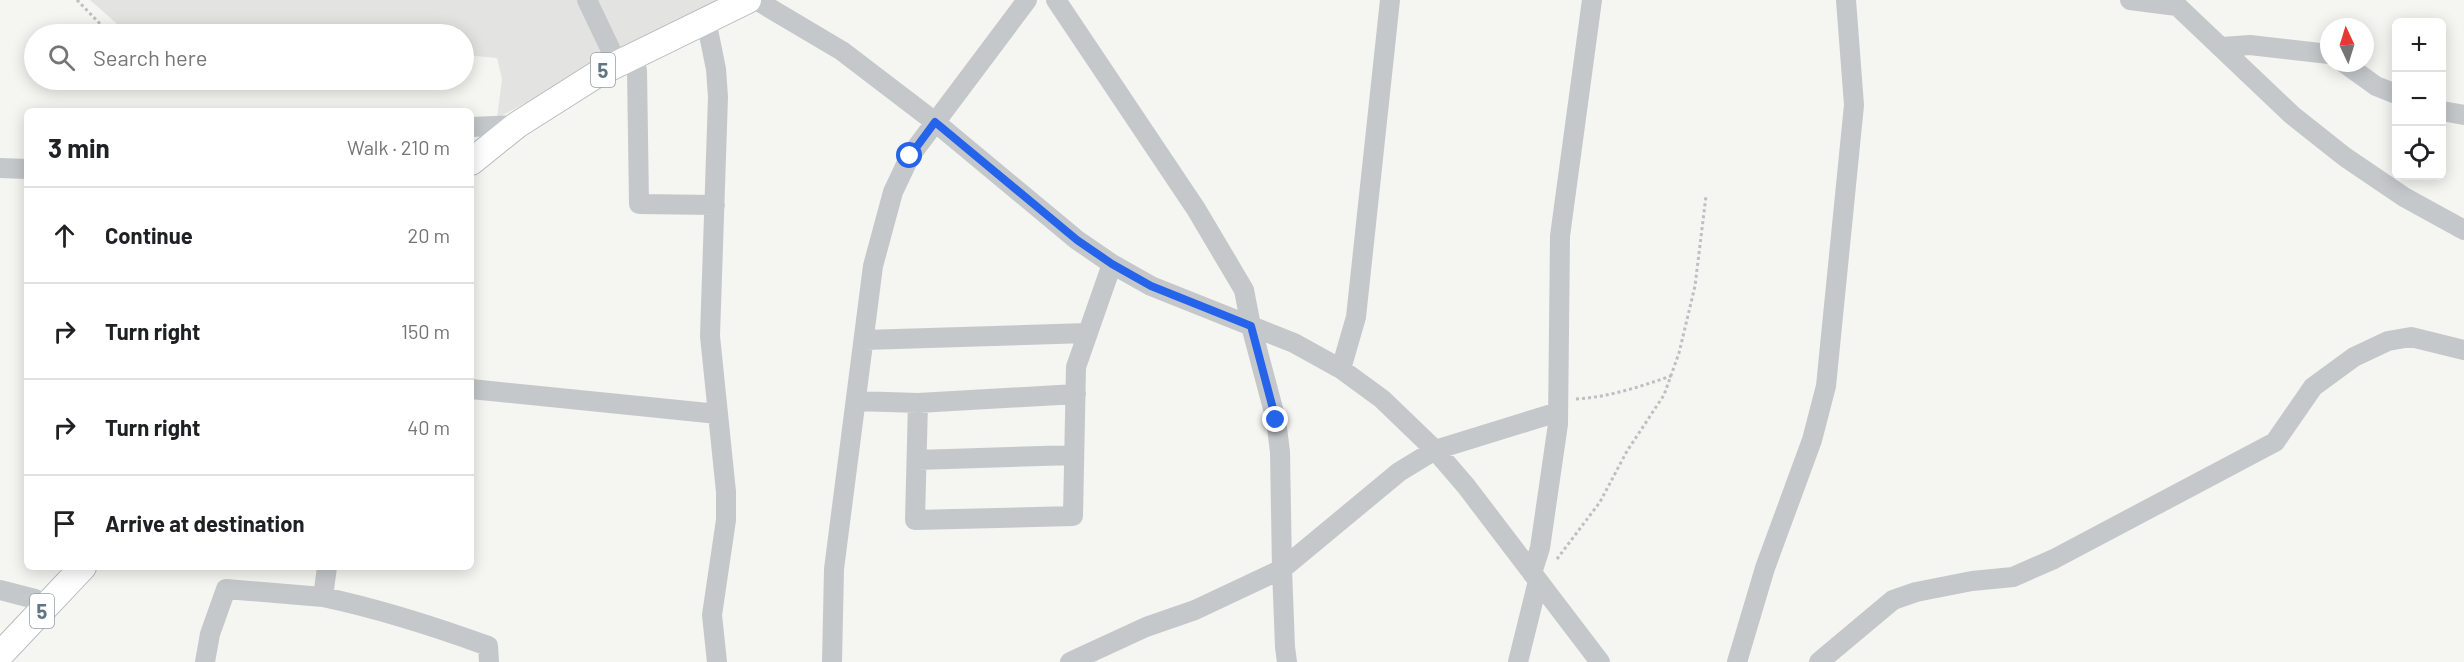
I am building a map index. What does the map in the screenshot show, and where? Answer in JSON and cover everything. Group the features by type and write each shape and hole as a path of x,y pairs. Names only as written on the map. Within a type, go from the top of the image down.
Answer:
{"main road":[{"name":"5","path":"474,160 565,93 624,60 748,0"},
{"name":"5","path":"0,655 80,570"}],"street":[{"path":"587,0 624,60 637,70 639,204 715,205"},
{"path":"756,0 842,51 935,122 1077,240 1112,264 1151,286 1294,343 1341,369 1382,399 1435,450 1466,486 1600,662"},
{"path":"832,662 834,569 873,266 893,192 910,156 1027,0"},
{"path":"1056,0 1196,209 1244,290 1251,326 1276,420 1280,452 1282,569 1287,662"},
{"path":"1341,369 1356,317 1390,0"},
{"path":"1518,662 1540,548 1559,406 1560,236 1592,0"},
{"path":"1737,662 1765,568 1812,440 1826,386 1854,105 1846,0"},
{"path":"2130,0 2174,3 2292,115 2345,157 2404,197 2464,230"},
{"path":"706,20 716,69 718,97 710,336 726,520 712,615 717,662"},
{"path":"2222,47 2250,45 2320,53"},
{"path":"2357,72 2376,86 2392,92"},
{"path":"2446,112 2464,115"},
{"path":"474,127 517,126"},
{"path":"0,168 24,169"},
{"path":"918,403 915,520 1073,516 1076,367 1112,264"},
{"path":"864,340 1088,333"},
{"path":"1820,662 1893,600 1916,592 1972,581 2013,577 2054,559 2275,442 2313,387 2354,357 2388,341 2411,337 2464,350"},
{"path":"474,389 718,414"},
{"path":"856,402 918,403 1076,394"},
{"path":"1070,662 1146,627 1195,610 1282,569 1399,472 1435,450 1559,406"},
{"path":"917,460 1074,455"},
{"path":"323,597 327,570"},
{"path":"205,662 210,634 226,589 323,597 376,608 432,625 488,646 489,662"},
{"path":"0,590 34,599 46,607"}],"path":[{"path":"77,0 100,24"},
{"path":"1535,577 1570,544 1600,502 1627,451 1664,395 1679,353 1695,285 1706,196"},
{"path":"1559,406 1629,390 1671,375"}],"shaded area":[{"path":"90,0 725,0 497,118 502,79 497,58 474,56 474,24 117,24"}],"route":[{"path":"910,156 935,122 1077,240 1112,264 1151,286 1251,326 1276,420"}]}
